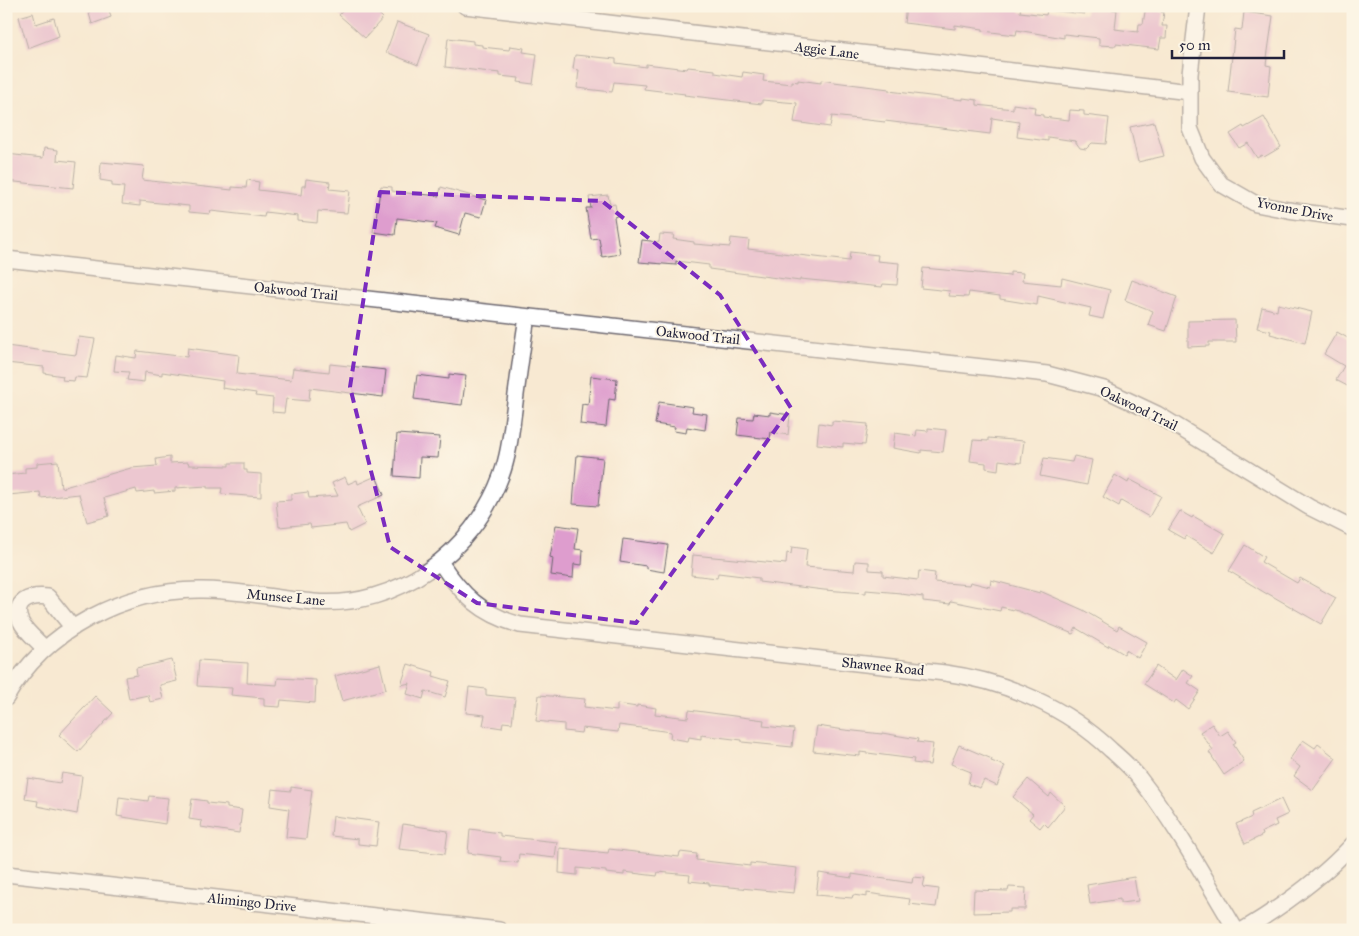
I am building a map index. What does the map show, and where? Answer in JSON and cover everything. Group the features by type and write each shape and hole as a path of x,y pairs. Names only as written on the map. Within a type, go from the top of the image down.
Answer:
{"street":[{"name":"Aggie Lane","path":"465,6 582,14 1190,92"},
{"name":"Yvonne Drive","path":"1198,6 1190,74 1190,128 1202,158 1221,184 1256,204 1353,219"},
{"name":"Oakwood Trail","path":"6,259 1062,377 1118,395 1157,414 1309,507 1353,529"},
{"name":"Munsee Lane","path":"6,698 22,674 45,649 73,628 103,610 129,600 176,591 218,590 315,602 344,601 378,594 404,584 440,562 456,548 479,520 502,475 509,448 527,316"},
{"name":"Shawnee Road","path":"440,562 466,596 494,616 520,625 945,673 986,680 1031,697 1068,716 1085,728 1107,745 1132,769 1162,808 1236,930"},
{"path":"45,649 21,623 19,613 21,604 27,598 37,595 48,597 73,628"},
{"path":"1243,930 1300,893 1353,844"},
{"name":"Alimingo Drive","path":"6,874 499,930"}],"highlighted area":[{"path":"380,192 602,201 720,295 791,408 636,623 477,603 390,547 350,387"}],"building":[{"path":"87,6 108,6 111,17 92,24"},
{"path":"347,6 370,6 383,18 365,38 339,15"},
{"path":"906,6 1021,6 1020,12 1046,15 1047,10 1085,14 1086,7 1117,10 1115,29 1138,32 1139,24 1143,24 1146,6 1162,6 1161,12 1164,12 1162,26 1167,26 1166,38 1161,38 1159,49 1116,44 1116,46 1099,45 1099,38 1064,34 1064,38 1017,30 1016,35 955,25 955,29 904,23"},
{"path":"1244,12 1273,16 1266,65 1271,66 1268,97 1228,92 1235,29 1242,30"},
{"path":"33,13 36,24 54,18 59,36 28,48 19,17"},
{"path":"397,22 429,34 418,65 386,52"},
{"path":"448,38 473,41 473,44 482,45 482,47 509,50 510,46 524,48 523,52 537,54 533,84 518,82 519,78 500,76 500,73 445,67"},
{"path":"575,55 616,59 616,63 646,67 646,64 715,70 715,73 742,77 743,72 764,75 763,81 792,84 792,81 798,82 798,80 821,83 821,80 889,89 889,91 977,100 977,105 1013,109 1013,104 1035,107 1034,114 1043,115 1043,117 1069,120 1070,110 1084,111 1084,115 1109,118 1106,144 1092,143 1086,149 1080,148 1075,141 1048,137 1048,141 1017,137 1019,122 992,118 990,134 832,116 830,127 794,122 797,103 762,100 762,104 684,95 644,89 645,85 614,82 612,92 577,88 579,70 573,69"},
{"path":"1264,117 1281,147 1264,157 1262,155 1257,158 1248,143 1239,148 1230,134"},
{"path":"1154,122 1164,156 1138,162 1130,127"},
{"path":"44,148 58,150 57,160 76,162 73,188 6,181 6,154 43,158"},
{"path":"101,162 144,166 142,180 232,190 232,187 246,188 247,180 259,182 258,190 301,195 302,186 305,186 306,179 330,182 329,189 350,191 347,213 318,211 317,223 298,221 298,216 265,212 264,217 211,211 210,214 189,212 189,206 140,201 140,206 122,204 124,187 112,186 112,182 100,180"},
{"path":"381,186 392,187 392,191 439,196 441,187 486,200 481,217 465,213 459,235 435,228 437,223 397,218 395,235 373,232"},
{"path":"608,195 610,205 615,204 617,216 614,217 620,254 602,257 599,238 591,239 586,208 591,208 589,197"},
{"path":"660,234 674,235 673,239 694,242 694,244 730,247 731,238 749,240 748,249 849,261 850,252 878,255 877,261 899,263 897,285 883,284 882,287 800,279 800,281 709,269 709,265 676,261 676,265 639,262 642,240 659,242"},
{"path":"923,268 1010,276 1010,272 1023,273 1022,281 1061,285 1062,278 1110,290 1103,319 1089,316 1091,308 1038,296 1037,305 1000,299 1000,296 969,292 968,297 949,296 950,291 921,288"},
{"path":"1132,280 1177,297 1166,331 1148,325 1153,311 1125,300"},
{"path":"1278,304 1312,312 1305,343 1270,334 1271,331 1257,328 1262,307 1277,311"},
{"path":"1235,320 1236,342 1209,342 1209,346 1188,347 1188,321"},
{"path":"1337,332 1353,341 1353,389 1336,380 1344,366 1324,354"},
{"path":"79,337 95,339 87,378 75,377 74,381 62,380 63,376 44,373 44,367 6,363 6,346 76,355"},
{"path":"188,348 239,355 237,374 291,380 293,368 329,372 330,364 386,370 383,397 310,388 309,401 286,399 284,413 272,412 273,398 255,396 256,393 222,388 223,381 162,372 162,375 145,372 144,382 127,380 129,372 114,371 116,355 136,358 137,351 187,357"},
{"path":"449,374 466,376 462,405 414,399 417,375 449,379"},
{"path":"591,376 617,379 615,400 609,399 606,427 580,424 582,404 588,405"},
{"path":"659,402 693,407 692,412 707,414 705,430 687,427 686,433 674,431 675,427 655,424"},
{"path":"770,412 790,415 788,435 771,432 770,439 737,435 739,418 753,419 754,413 770,415"},
{"path":"832,421 868,424 865,445 843,443 843,447 817,444 819,423 832,425"},
{"path":"928,428 946,430 943,452 921,450 921,453 893,448 895,433 916,436 917,430 928,431"},
{"path":"397,434 440,437 438,458 420,457 419,478 394,476"},
{"path":"988,438 1024,441 1021,463 999,460 998,470 986,468 986,463 970,461 973,440 988,441"},
{"path":"577,455 603,458 598,506 573,504"},
{"path":"1074,456 1092,460 1087,485 1040,476 1044,458 1072,462"},
{"path":"170,457 170,463 188,462 189,465 229,466 229,463 244,463 244,470 247,470 247,473 261,474 261,497 221,494 222,488 207,488 207,486 175,488 175,491 154,493 154,491 137,493 136,489 104,498 109,516 87,522 79,494 41,498 40,492 8,495 6,475 25,473 25,468 37,467 37,463 58,461 61,488 131,468 157,466 156,459"},
{"path":"1115,475 1128,483 1129,479 1161,496 1149,517 1121,501 1119,506 1103,497"},
{"path":"376,476 384,495 357,507 365,524 349,532 346,524 311,528 310,524 279,527 276,501 291,500 291,494 308,492 309,498 338,496 332,483 345,477 348,484 357,480 358,484"},
{"path":"1180,511 1225,534 1214,553 1186,536 1184,539 1168,530"},
{"path":"556,525 578,528 575,549 583,550 582,565 574,564 573,578 551,575 553,558 550,557"},
{"path":"623,539 668,545 664,572 646,569 646,566 620,562"},
{"path":"1245,545 1264,557 1261,562 1297,583 1300,578 1336,598 1321,624 1229,571"},
{"path":"792,547 807,549 805,567 854,571 855,561 869,562 869,570 883,571 883,576 918,580 919,571 935,573 934,582 969,585 970,582 990,587 991,580 1040,593 1040,591 1083,610 1117,630 1119,626 1147,642 1138,658 1126,650 1124,654 1109,645 1108,647 1076,628 1073,634 1018,611 1001,607 1000,611 951,601 950,604 923,601 923,597 901,593 866,590 866,593 824,590 759,582 759,578 718,573 717,578 691,575 693,555 786,564 787,553 791,554"},
{"path":"172,660 177,681 160,685 163,699 150,702 148,695 129,699 125,677 137,675 136,668"},
{"path":"199,660 248,663 247,683 277,685 278,678 316,680 315,703 281,700 280,707 264,706 264,698 231,695 232,688 197,686"},
{"path":"380,664 386,689 342,701 335,676"},
{"path":"408,664 434,672 433,676 450,681 445,697 425,691 423,699 407,694 410,683 401,685"},
{"path":"1156,666 1176,680 1183,669 1193,676 1188,683 1200,691 1188,709 1176,700 1174,703 1144,684"},
{"path":"469,687 486,689 486,695 515,698 512,723 503,722 502,728 483,725 485,715 466,713"},
{"path":"539,695 585,699 584,707 617,711 617,704 637,707 637,705 656,708 655,714 688,718 689,710 764,720 763,726 794,729 792,747 742,742 742,740 701,735 701,739 689,737 688,741 670,738 671,732 619,725 618,732 582,728 581,733 564,731 564,724 536,721"},
{"path":"95,696 113,713 78,752 59,735"},
{"path":"1212,724 1220,736 1228,731 1236,742 1233,744 1244,761 1224,775 1209,752 1213,750 1200,732"},
{"path":"817,726 882,733 918,739 917,742 933,744 930,765 913,763 914,759 860,752 860,756 813,751"},
{"path":"1303,740 1315,748 1318,744 1336,758 1313,790 1294,776 1300,767 1290,759"},
{"path":"959,745 1005,766 997,786 984,780 980,788 968,784 971,772 951,764"},
{"path":"62,773 82,776 77,814 37,806 38,801 25,799 28,778 60,783"},
{"path":"1028,779 1049,797 1051,793 1065,806 1048,827 1044,823 1040,828 1029,819 1033,814 1013,797"},
{"path":"291,787 312,790 306,839 286,837 289,809 270,806 272,789 291,791"},
{"path":"149,796 168,798 165,824 117,816 119,797 148,801"},
{"path":"192,799 227,805 227,808 242,810 239,833 201,827 202,821 189,819"},
{"path":"1281,799 1288,814 1275,820 1277,825 1262,832 1263,835 1245,844 1236,824 1252,817 1251,813"},
{"path":"333,816 379,822 376,846 358,844 358,839 331,836"},
{"path":"403,824 448,831 445,854 399,849"},
{"path":"470,829 500,833 500,836 557,842 555,858 519,854 518,863 500,861 501,857 468,853"},
{"path":"560,848 608,853 609,849 679,857 680,852 697,854 696,860 750,866 750,863 797,868 794,893 709,885 709,883 689,881 690,875 658,872 657,876 624,872 624,875 577,868 577,875 559,873"},
{"path":"819,873 852,878 852,874 912,883 913,877 925,878 923,887 939,889 936,907 909,904 910,899 867,893 867,897 853,895 852,898 816,895"},
{"path":"1134,877 1138,901 1120,903 1120,899 1090,904 1087,885"},
{"path":"1009,887 1026,888 1025,909 1010,909 1010,912 973,913 974,890 1008,891"}]}
